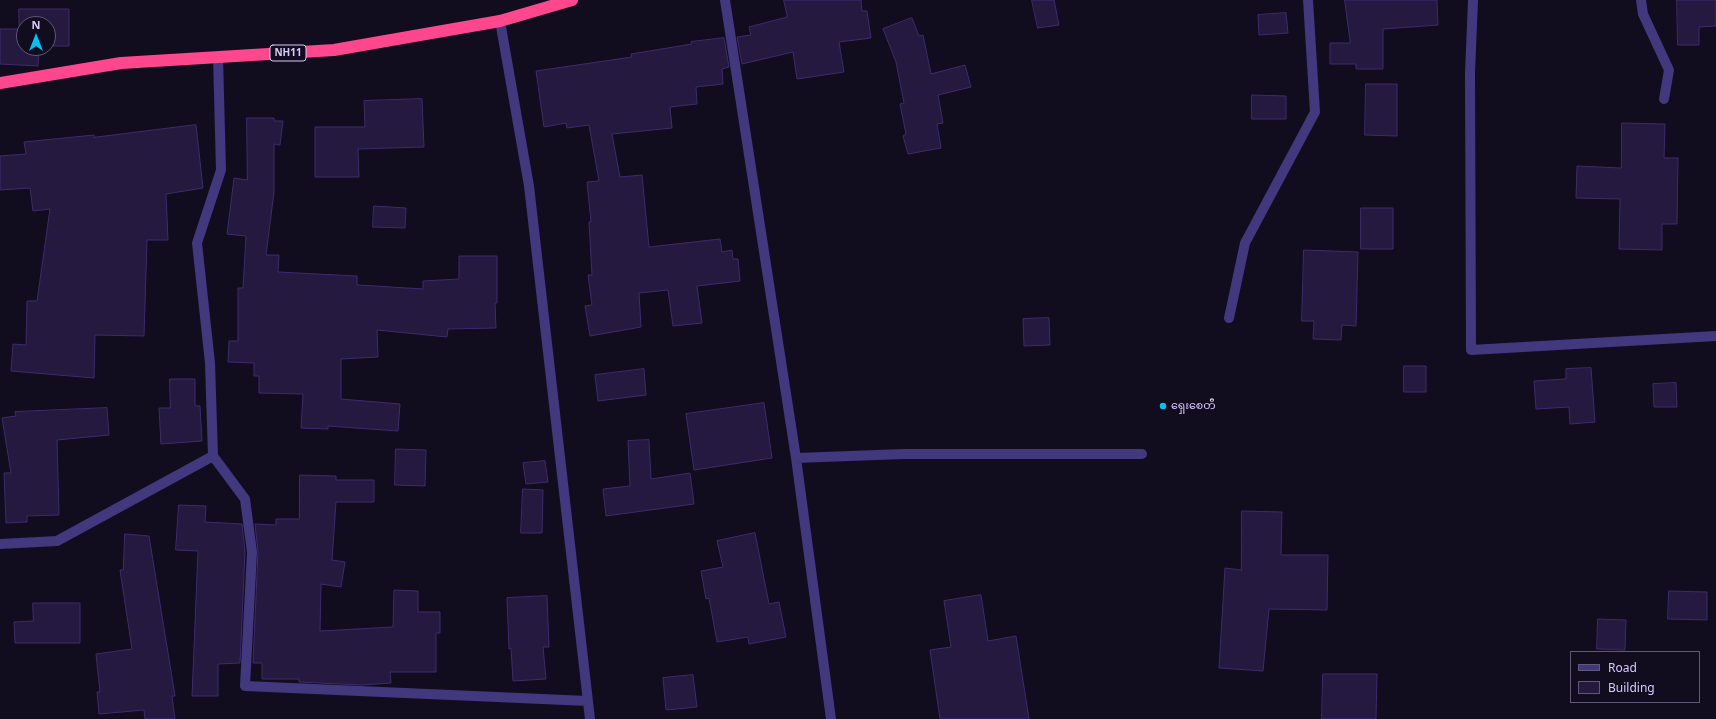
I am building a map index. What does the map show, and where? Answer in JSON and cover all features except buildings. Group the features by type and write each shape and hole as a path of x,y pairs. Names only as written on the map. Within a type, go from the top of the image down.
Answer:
{"highway":[{"name":"NH11","path":"0,83 121,63 334,50 500,21 572,0"}],"street":[{"path":"725,0 796,458 831,719"},
{"path":"1229,318 1245,243 1316,112 1308,0"},
{"path":"1473,0 1470,73 1471,350 1716,336"},
{"path":"1641,0 1643,14 1669,70 1664,99"},
{"path":"500,21 529,186 590,719"},
{"path":"218,57 221,170 197,243 210,363 213,456 245,499 252,552 245,686 588,701"},
{"path":"796,458 904,454 1142,454"},
{"path":"0,544 57,541 213,456"}],"place":[{"name":"ရှေးစေတီ","path":"1163,406"}]}
